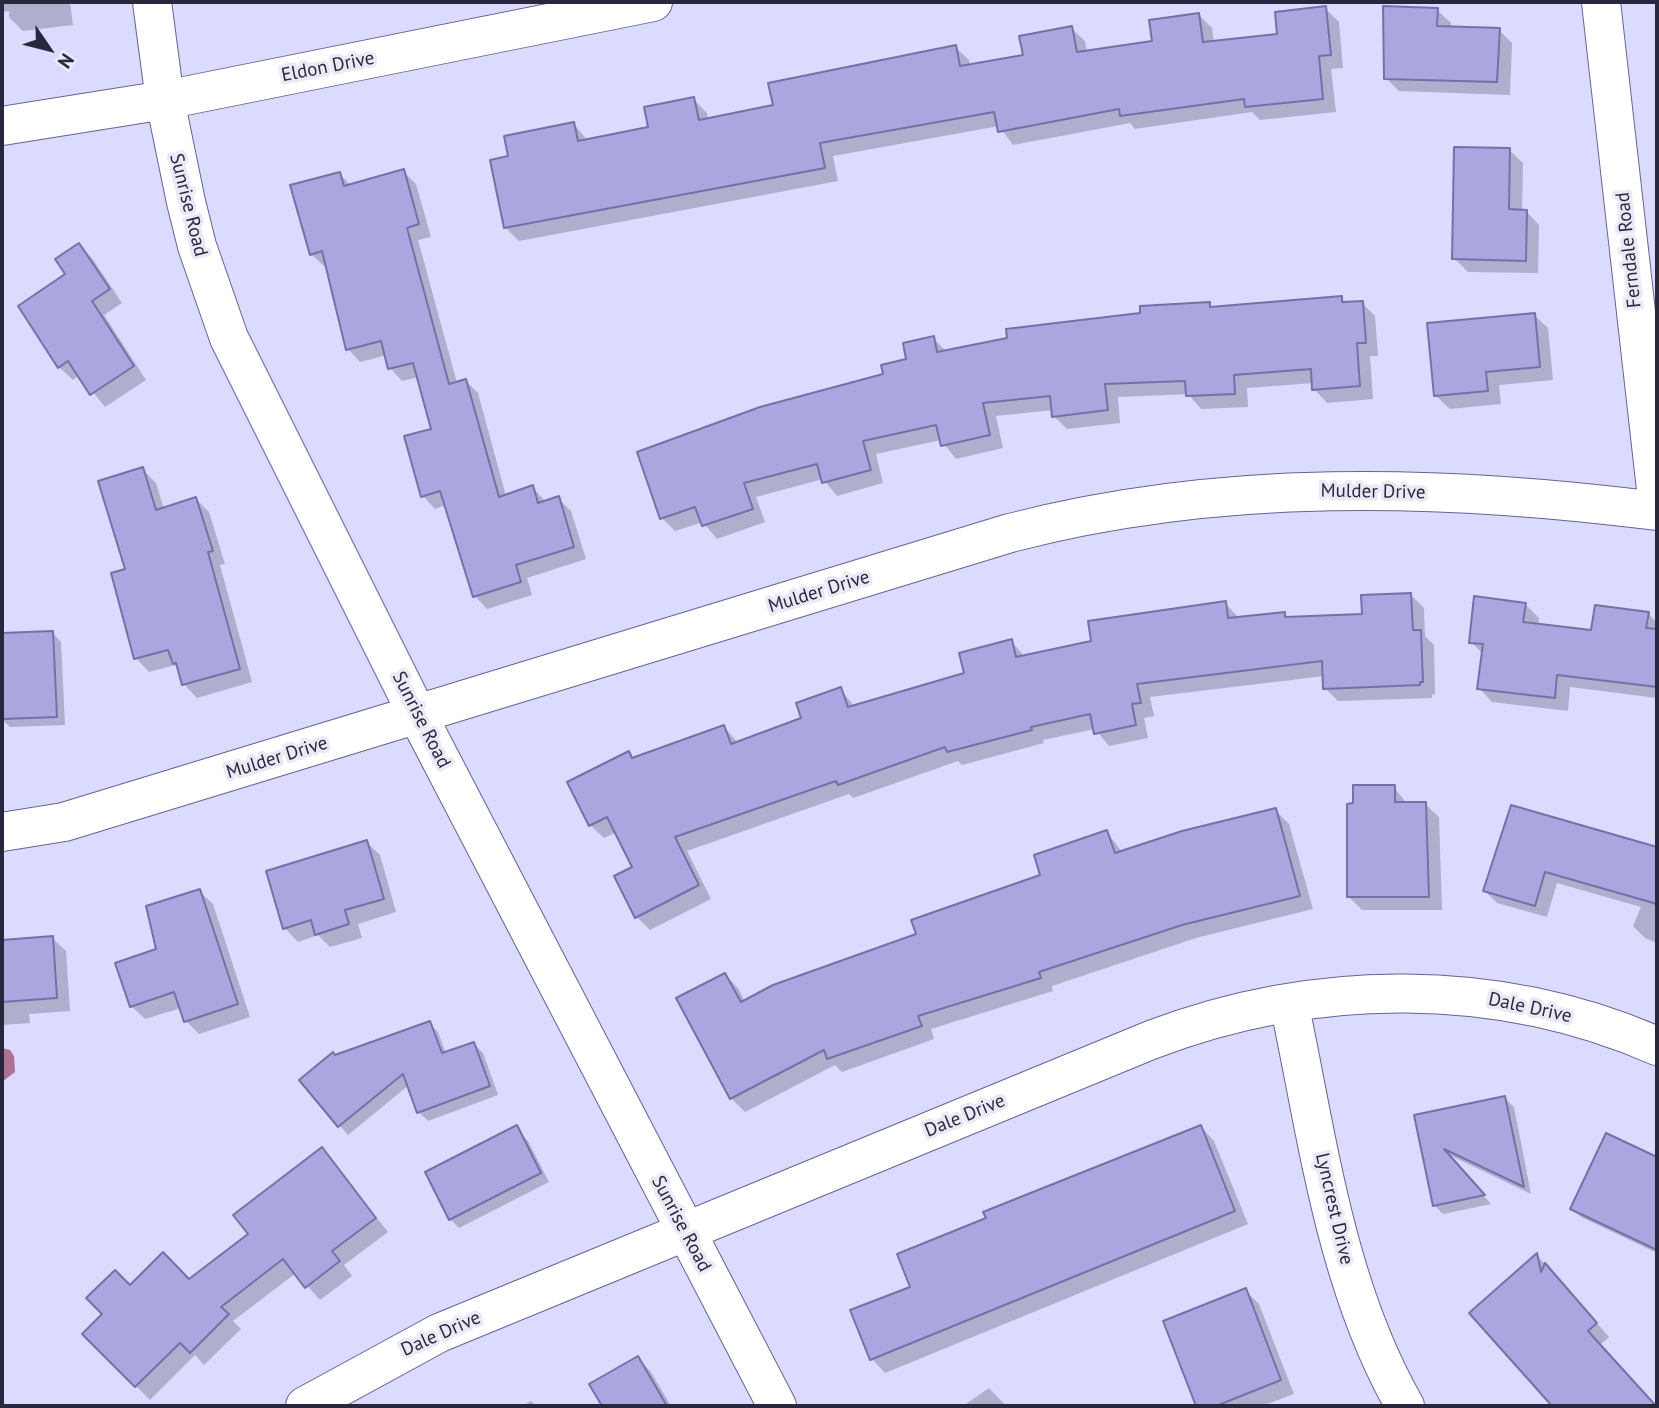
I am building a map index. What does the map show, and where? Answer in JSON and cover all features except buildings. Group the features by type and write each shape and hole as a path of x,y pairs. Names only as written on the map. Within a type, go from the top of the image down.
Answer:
{"street":[{"name":"Sunrise Road","path":"152,2 165,100 197,246 229,338 418,716 777,1406"},
{"name":"Eldon Drive","path":"2,126 165,100 653,2"},
{"name":"Ferndale Road","path":"1601,2 1657,498"},
{"name":"Mulder Drive","path":"2,832 64,822 1010,533 1109,510 1226,495 1341,490 1569,501 1657,511"},
{"name":"Dale Drive","path":"305,1406 439,1333 1185,1027 1223,1016 1289,1003 1375,993 1486,998 1562,1012 1657,1046"},
{"name":"Lyncrest Drive","path":"1289,1003 1342,1252 1364,1322 1405,1406"}],"shaded area":[{"path":"2,1048 10,1050 14,1056 15,1072 2,1082"}]}
